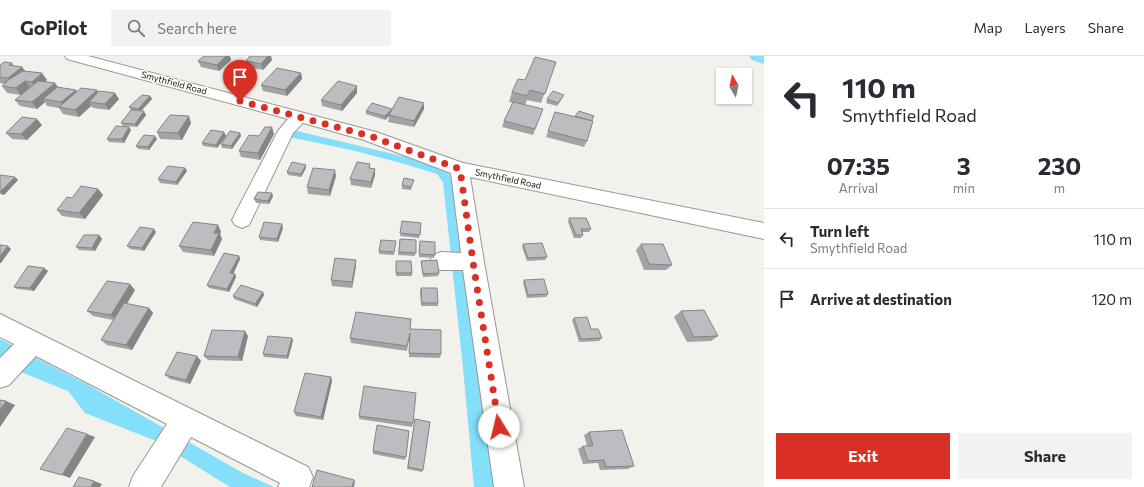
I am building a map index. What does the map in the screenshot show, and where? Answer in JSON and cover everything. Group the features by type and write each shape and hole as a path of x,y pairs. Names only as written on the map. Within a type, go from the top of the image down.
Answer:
{"street":[{"name":"Smythfield Road","path":"72,56 370,136 460,169 764,231"},
{"path":"242,220 286,131 300,117"},
{"path":"460,169 456,262 508,487"},
{"path":"0,325 16,359 176,435 295,482"},
{"path":"144,486 176,435"}],"water":[{"path":"293,130 410,158 441,167 449,173 452,179 497,487 474,487 443,182 437,174 401,163 351,150 289,137"},
{"path":"0,339 90,386 243,473 274,487 230,487 156,441 85,413 68,391 0,362"}],"building":[{"path":"204,56 226,56 217,65 198,61"},
{"path":"250,56 268,56 261,64 246,61"},
{"path":"535,57 556,62 545,94 530,90 527,96 512,92 518,79 525,80"},
{"path":"4,62 12,63 9,65 22,67 8,78 0,77 0,65"},
{"path":"277,68 301,73 285,90 261,85"},
{"path":"23,71 42,73 32,82 25,81 16,88 2,86 7,82 5,82"},
{"path":"38,81 55,83 32,102 15,100"},
{"path":"338,81 357,86 341,105 321,100"},
{"path":"57,87 76,90 61,102 43,99"},
{"path":"81,88 97,90 75,110 59,107"},
{"path":"99,91 115,93 105,104 89,102"},
{"path":"553,91 564,95 558,103 547,99"},
{"path":"142,95 150,96 138,109 129,107"},
{"path":"399,97 424,103 414,121 389,115"},
{"path":"513,102 543,109 535,129 504,121"},
{"path":"372,103 392,109 385,116 366,111"},
{"path":"131,110 144,111 135,124 121,123"},
{"path":"579,111 594,116 591,121 575,116"},
{"path":"555,112 593,121 587,141 548,131"},
{"path":"170,115 189,116 178,133 157,132"},
{"path":"22,117 37,119 21,134 6,133"},
{"path":"116,126 129,127 122,139 107,139"},
{"path":"265,127 272,127 258,153 239,151 249,135 259,136"},
{"path":"211,130 224,132 216,145 202,143"},
{"path":"230,131 240,133 231,146 221,144"},
{"path":"144,135 155,136 148,147 136,146"},
{"path":"292,162 306,165 301,174 287,172"},
{"path":"357,162 370,164 369,168 375,169 371,182 350,179"},
{"path":"168,166 185,168 176,182 158,179"},
{"path":"313,168 335,170 329,190 307,187"},
{"path":"0,175 15,177 0,192"},
{"path":"404,178 414,180 411,187 402,185"},
{"path":"81,186 98,189 79,213 57,210 67,197 72,198"},
{"path":"258,192 272,193 268,201 254,199"},
{"path":"569,218 586,218 591,229 581,229 583,235 576,235"},
{"path":"402,221 421,223 420,235 400,233"},
{"path":"193,222 218,225 214,233 219,233 211,250 179,246"},
{"path":"264,222 282,224 277,239 259,237"},
{"path":"140,227 154,229 142,248 127,246"},
{"path":"84,235 99,235 92,248 76,247"},
{"path":"400,239 416,240 416,253 399,252"},
{"path":"381,240 396,241 394,252 379,251"},
{"path":"420,241 435,242 435,255 419,254"},
{"path":"542,243 547,257 528,258 523,244"},
{"path":"641,244 663,244 672,265 649,264"},
{"path":"0,245 8,246 0,256"},
{"path":"224,253 239,256 230,273 235,274 227,289 207,285"},
{"path":"335,258 356,260 352,282 331,280"},
{"path":"437,260 439,273 423,274 421,261"},
{"path":"396,261 411,261 412,273 396,273"},
{"path":"28,266 44,268 30,288 14,287"},
{"path":"544,279 548,294 528,295 524,280"},
{"path":"107,281 130,284 111,315 87,311"},
{"path":"241,285 263,292 255,304 233,296"},
{"path":"421,288 437,288 438,303 422,303"},
{"path":"124,303 149,308 126,345 101,340"},
{"path":"704,310 718,336 694,337 681,311"},
{"path":"356,312 411,319 410,329 441,330 441,354 409,353 410,333 407,346 350,338"},
{"path":"587,317 591,329 598,329 602,338 581,339 574,318"},
{"path":"212,330 245,331 238,357 204,356"},
{"path":"268,336 292,338 287,356 263,354"},
{"path":"177,352 197,356 186,380 165,375"},
{"path":"305,373 331,377 321,417 294,412"},
{"path":"364,386 416,393 413,423 359,416"},
{"path":"0,400 6,401 0,410"},
{"path":"415,419 430,422 423,470 408,467"},
{"path":"377,425 409,431 406,457 373,451"},
{"path":"67,428 87,434 62,475 40,469"},
{"path":"622,430 634,466 606,467 604,460 588,461 583,446 593,446 589,432"},
{"path":"317,470 354,480 352,487 312,487"},
{"path":"79,477 94,481 91,487 73,487"}],"waterway":[{"path":"759,56 764,58"}],"route":[{"path":"240,101 370,136 460,169 499,427"}]}
